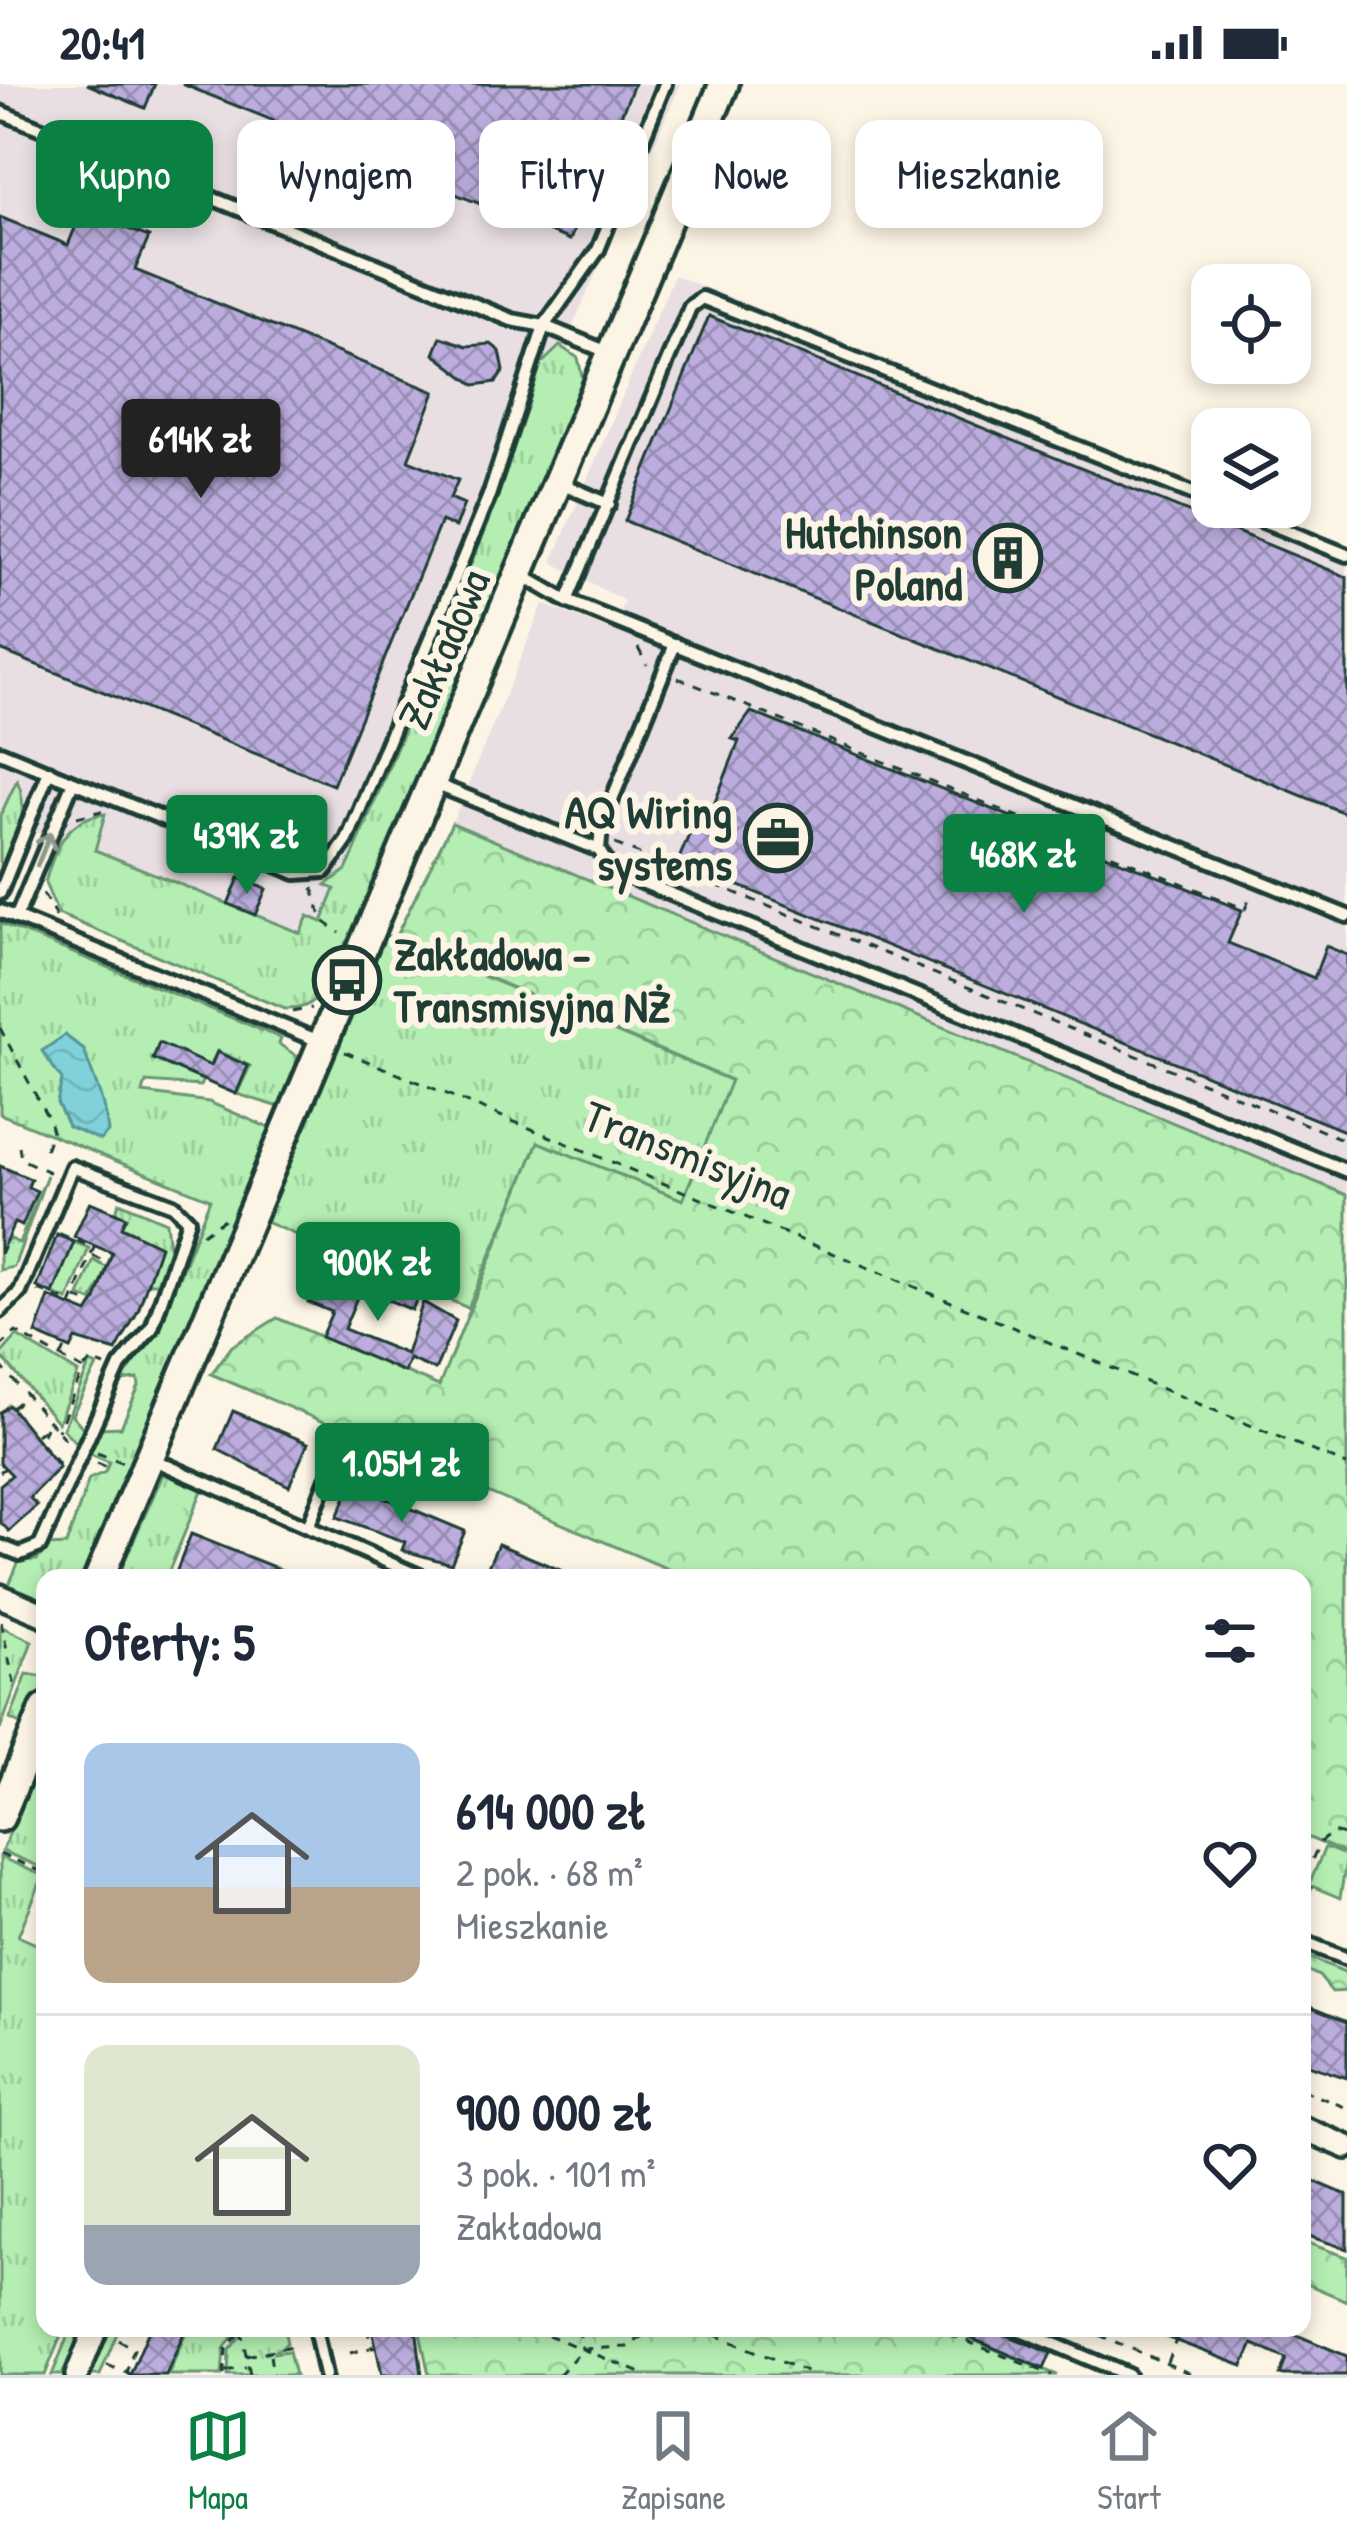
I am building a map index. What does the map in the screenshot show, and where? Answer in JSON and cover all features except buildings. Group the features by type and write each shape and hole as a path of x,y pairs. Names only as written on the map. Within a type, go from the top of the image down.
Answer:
{"street":[{"name":"Zakładowa","path":"103,1569 724,84"},
{"path":"0,1596 36,1611"},
{"path":"0,1817 36,1731"},
{"path":"1311,2132 1347,2147"},
{"path":"77,2375 92,2337"}],"lane":[{"path":"0,752 296,873 325,871 347,839 490,493 544,326 598,250 664,84"},
{"path":"0,112 512,320 544,326 612,353"},
{"path":"567,601 690,308 703,298 1191,492"},
{"path":"557,482 609,504"},
{"path":"1280,528 1347,555"},
{"path":"520,574 567,601 1347,916"},
{"path":"675,644 601,827 599,850 610,869 1347,1171"},
{"path":"0,893 49,772"},
{"path":"16,918 73,782"},
{"path":"432,783 599,850"},
{"path":"0,911 321,1042"},
{"path":"0,1311 24,1284 72,1167 173,1205 188,1220 152,1328 115,1366 40,1546 20,1554 0,1546"},
{"path":"146,1463 404,1569"},
{"path":"308,1527 327,1479 347,1469 356,1472"},
{"path":"1311,1945 1347,1960"},
{"path":"317,2337 325,2375"},
{"path":"1037,2337 1128,2375"}],"path":[{"path":"630,626 625,639 639,649 644,664 1245,909 1253,889"},
{"path":"673,691 679,678"},
{"path":"72,821 88,813 110,814"},
{"path":"614,838 637,853 1347,1141"},
{"path":"43,881 47,905 67,924"},
{"path":"311,883 322,920 350,937"},
{"path":"281,1012 318,1005"},
{"path":"0,1028 49,1120 52,1131 43,1155"},
{"name":"Transmisyjna","path":"321,1042 1347,1465"},
{"path":"19,1146 21,1159 49,1170 49,1191 61,1196"},
{"path":"47,1228 95,1246 72,1302"},
{"path":"91,1256 108,1263"},
{"path":"24,1284 72,1302 92,1304"},
{"path":"0,1347 16,1332 83,1370"},
{"path":"61,1358 66,1346"},
{"path":"58,1431 83,1370 92,1360 115,1366"},
{"path":"0,1365 48,1425 107,1467"},
{"path":"12,1408 26,1395"},
{"path":"36,1436 48,1425"},
{"path":"48,1425 40,1442 64,1470"},
{"path":"82,1452 146,1463"},
{"path":"1,1622 16,1692"},
{"path":"1311,1864 1320,1843 1333,1832 1347,1836"},
{"path":"0,1854 36,1869"},
{"path":"1311,2094 1347,2108"},
{"path":"235,2337 226,2348 224,2373 248,2366"},
{"path":"243,2337 250,2375"},
{"path":"350,2353 374,2348 371,2337"},
{"path":"553,2337 646,2375"},
{"path":"580,2337 582,2349"},
{"path":"559,2375 582,2349 627,2347 642,2337"},
{"path":"720,2337 814,2375"},
{"path":"956,2337 1052,2375"},
{"path":"1103,2337 1194,2375"},
{"path":"1166,2364 1177,2338"},
{"path":"107,2365 128,2374 134,2349 118,2340"},
{"path":"246,2356 292,2346"},
{"path":"269,2351 273,2375"}],"shaded area":[{"path":"0,84 681,84 648,158 648,120 479,120 479,228 616,228 568,336 331,927 308,937 0,819"},
{"path":"674,275 1191,482 1191,528 1307,528 1347,544 1347,1195 452,823 543,604 613,631 624,601 552,562"}],"green space":[{"path":"560,346 578,358 584,384 352,943 346,942 318,997 298,1008 284,1009 58,914 45,883 58,847 81,821 105,814 95,850 300,933 308,916 322,922 335,889 326,885 346,870 354,853 498,497 541,364"},
{"path":"17,780 22,817 0,876 0,816"},
{"path":"452,823 1347,1195 1347,1854 1311,1839 1311,1569 668,1569 211,1374 232,1346 277,1318 439,1386 538,1142 683,1200 731,1080 395,938"},
{"path":"0,923 281,1038 279,1044 298,1057 283,1108 237,1094 250,1066 217,1051 200,1086 146,1082 143,1093 209,1102 274,1130 92,1569 36,1569 36,1598 8,1587 19,1561 37,1560 48,1546 66,1545 89,1479 105,1472 109,1462 88,1453 100,1428 121,1427 139,1386 138,1379 121,1381 158,1330 210,1199 0,1114"},
{"path":"383,934 732,1081 682,1201 538,1143 468,1308 263,1221"},
{"path":"47,1175 14,1267 0,1270 0,1235 19,1243"},
{"path":"119,1202 166,1222 169,1248 157,1283 149,1283 136,1233 121,1227 125,1217 116,1213"},
{"path":"74,1242 89,1248 68,1300 53,1294"},
{"path":"94,1260 109,1269 92,1301 79,1296"},
{"path":"17,1336 78,1373 58,1423 0,1355"},
{"path":"90,1363 97,1366 72,1415 85,1430 78,1445 63,1429"},
{"path":"164,1472 203,1488 170,1569 121,1569"},
{"path":"0,1626 32,1641 0,1730"},
{"path":"27,1674 36,1676 36,1703 26,1727 10,1719"},
{"path":"36,1770 36,1865 2,1851"},
{"path":"1325,1847 1347,1856 1340,1898 1311,1886"},
{"path":"0,1857 36,1873 36,1893 18,1936 36,1944 36,2337 60,2337 45,2375 0,2375"},
{"path":"1311,1958 1347,1973 1347,1991 1332,1992 1311,1972"},
{"path":"1311,2244 1347,2257 1347,2301 1311,2286"},
{"path":"67,2337 83,2337 67,2375 52,2375"},
{"path":"103,2337 115,2337 100,2375 87,2375"},
{"path":"184,2337 232,2337 224,2349 222,2375 168,2375"},
{"path":"240,2337 286,2337 287,2343 273,2353 289,2351 295,2375 228,2375 229,2350"},
{"path":"421,2337 966,2337 1057,2375 429,2375"}],"water":[{"path":"65,1035 84,1050 98,1090 108,1132 100,1140 68,1126 57,1103 62,1080 42,1051"}],"place":[{"name":"Hutchinson Poland","path":"1008,558"},
{"name":"AQ Wiring systems","path":"778,838"},
{"name":"Zakładowa - Transmisyjna NŻ","path":"347,980"}]}
